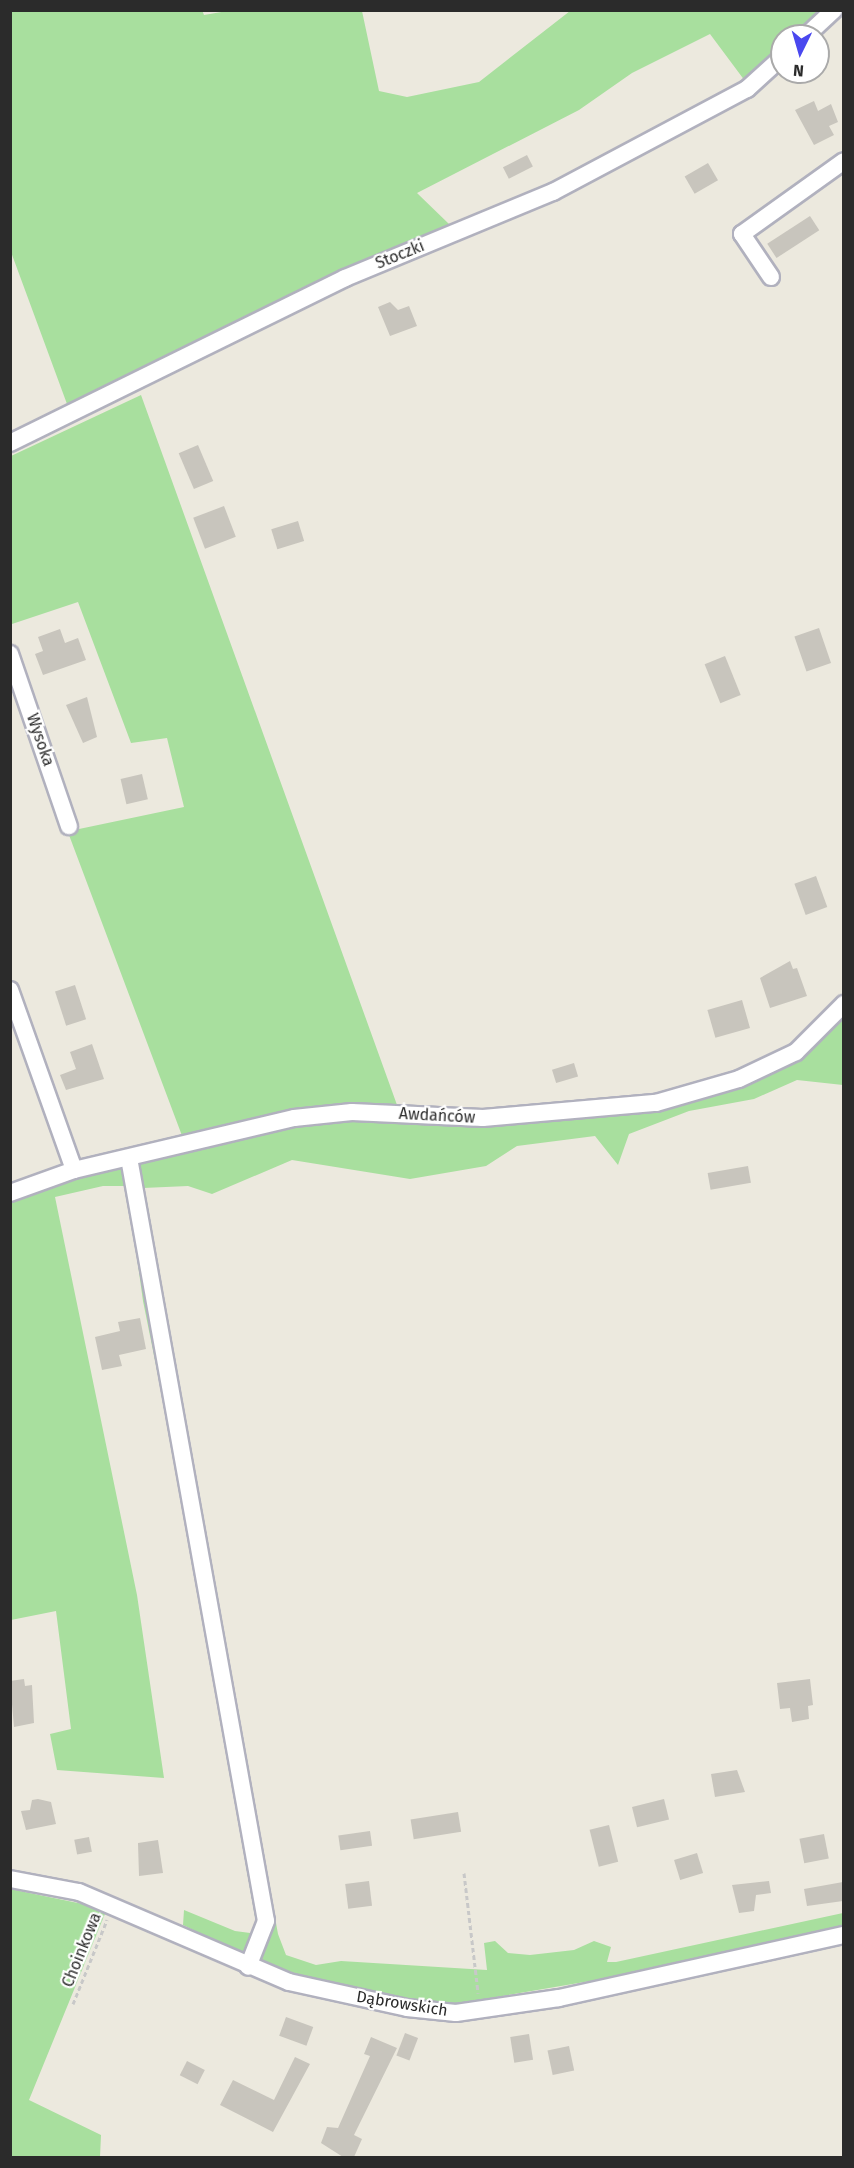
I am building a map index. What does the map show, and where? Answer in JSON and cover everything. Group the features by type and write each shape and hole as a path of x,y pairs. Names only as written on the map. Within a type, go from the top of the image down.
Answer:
{"street":[{"path":"819,24 834,10"},
{"name":"Stoczki","path":"10,443 345,278 554,192 747,89 770,68"},
{"path":"771,277 742,234 843,161"},
{"name":"Wysoka","path":"10,654 69,826"},
{"path":"10,990 74,1170"},
{"name":"Awdańców","path":"10,1192 74,1170 294,1118 352,1112 483,1118 656,1103 739,1079 796,1052 843,1004"},
{"path":"129,1158 266,1921 248,1967"},
{"name":"Dąbrowskich","path":"10,1879 79,1892 114,1905 248,1967 316,1990 407,2008 456,2013 559,1998 843,1935"}],"path":[{"path":"464,1873 479,2009"},
{"name":"Choinkowa","path":"73,2004 114,1905"}],"green space":[{"path":"202,10 204,15 233,10 362,11 379,91 407,97 479,82 570,11 824,11 809,24 770,24 770,59 745,81 710,34 632,73 579,110 417,193 450,225 67,404 11,252 11,11"},
{"path":"141,395 401,1116 503,1121 760,1077 803,1059 843,1019 843,1085 797,1080 754,1099 689,1111 629,1134 618,1165 595,1136 517,1146 486,1166 410,1179 292,1160 212,1194 188,1186 143,1188 278,1934 286,1955 316,1965 341,1961 487,1970 484,1943 495,1941 508,1953 530,1955 574,1950 594,1941 611,1947 607,1962 616,1962 843,1913 843,1927 602,1979 449,2005 342,1988 269,1967 183,1925 184,1910 235,1931 258,1934 176,1465 143,1301 127,1186 103,1186 55,1197 137,1595 164,1778 57,1770 50,1734 71,1729 56,1611 11,1620 11,1186 50,1169 184,1141 69,835 79,829 184,807 167,738 131,743 78,602 12,624 11,456"},
{"path":"10,1889 107,1909 29,2100 101,2135 100,2157 11,2157"}],"building":[{"path":"814,101 818,111 831,104 838,122 829,126 834,135 814,145 795,110"},
{"path":"527,155 533,167 509,179 503,167"},
{"path":"708,163 718,180 695,194 685,176"},
{"path":"810,216 819,230 776,258 767,244"},
{"path":"390,302 398,310 409,306 417,326 390,336 378,307"},
{"path":"198,445 213,481 194,489 179,453"},
{"path":"224,506 236,537 205,549 193,518"},
{"path":"298,521 304,541 277,549 271,529"},
{"path":"819,628 831,663 806,671 794,636"},
{"path":"60,629 65,643 78,638 86,660 43,675 35,654 43,651 38,637"},
{"path":"725,656 741,695 720,703 705,664"},
{"path":"87,697 97,737 83,743 66,705"},
{"path":"142,774 148,799 126,804 121,779"},
{"path":"816,876 827,907 806,915 794,884"},
{"path":"790,961 793,969 797,968 807,996 770,1008 760,978"},
{"path":"75,985 86,1019 66,1026 55,991"},
{"path":"742,1000 750,1028 715,1038 707,1010"},
{"path":"92,1044 104,1079 66,1090 60,1075 76,1069 70,1052"},
{"path":"574,1063 578,1076 556,1083 552,1070"},
{"path":"748,1166 751,1183 711,1190 708,1173"},
{"path":"140,1318 146,1349 119,1355 122,1366 102,1370 95,1337 120,1331 118,1322"},
{"path":"24,1679 25,1686 32,1685 34,1723 14,1727 10,1681"},
{"path":"810,1679 813,1705 808,1706 809,1719 792,1722 790,1708 780,1709 777,1683"},
{"path":"737,1770 745,1792 715,1797 711,1774"},
{"path":"664,1799 669,1819 637,1827 632,1807"},
{"path":"32,1800 51,1802 56,1824 26,1830 21,1811 30,1810"},
{"path":"458,1812 461,1832 414,1839 411,1820"},
{"path":"609,1825 618,1862 599,1867 590,1830"},
{"path":"370,1831 372,1846 340,1850 338,1835"},
{"path":"824,1834 829,1859 804,1863 799,1839"},
{"path":"89,1837 92,1852 77,1855 74,1840"},
{"path":"158,1840 163,1873 139,1876 138,1843"},
{"path":"697,1853 703,1873 680,1880 674,1860"},
{"path":"369,1881 372,1906 348,1909 345,1884"},
{"path":"769,1881 771,1893 756,1895 754,1911 739,1913 732,1885"},
{"path":"843,1882 843,1901 807,1906 804,1889"},
{"path":"286,2017 313,2027 306,2046 279,2036"},
{"path":"405,2033 418,2038 409,2060 396,2055"},
{"path":"529,2034 533,2060 514,2063 510,2037"},
{"path":"371,2037 397,2048 354,2135 362,2139 354,2157 343,2157 321,2143 327,2127 338,2128 370,2056 364,2054"},
{"path":"569,2046 574,2070 553,2075 547,2051"},
{"path":"295,2057 310,2064 273,2132 220,2105 233,2080 274,2100"},
{"path":"187,2061 205,2070 198,2084 180,2075"}]}
